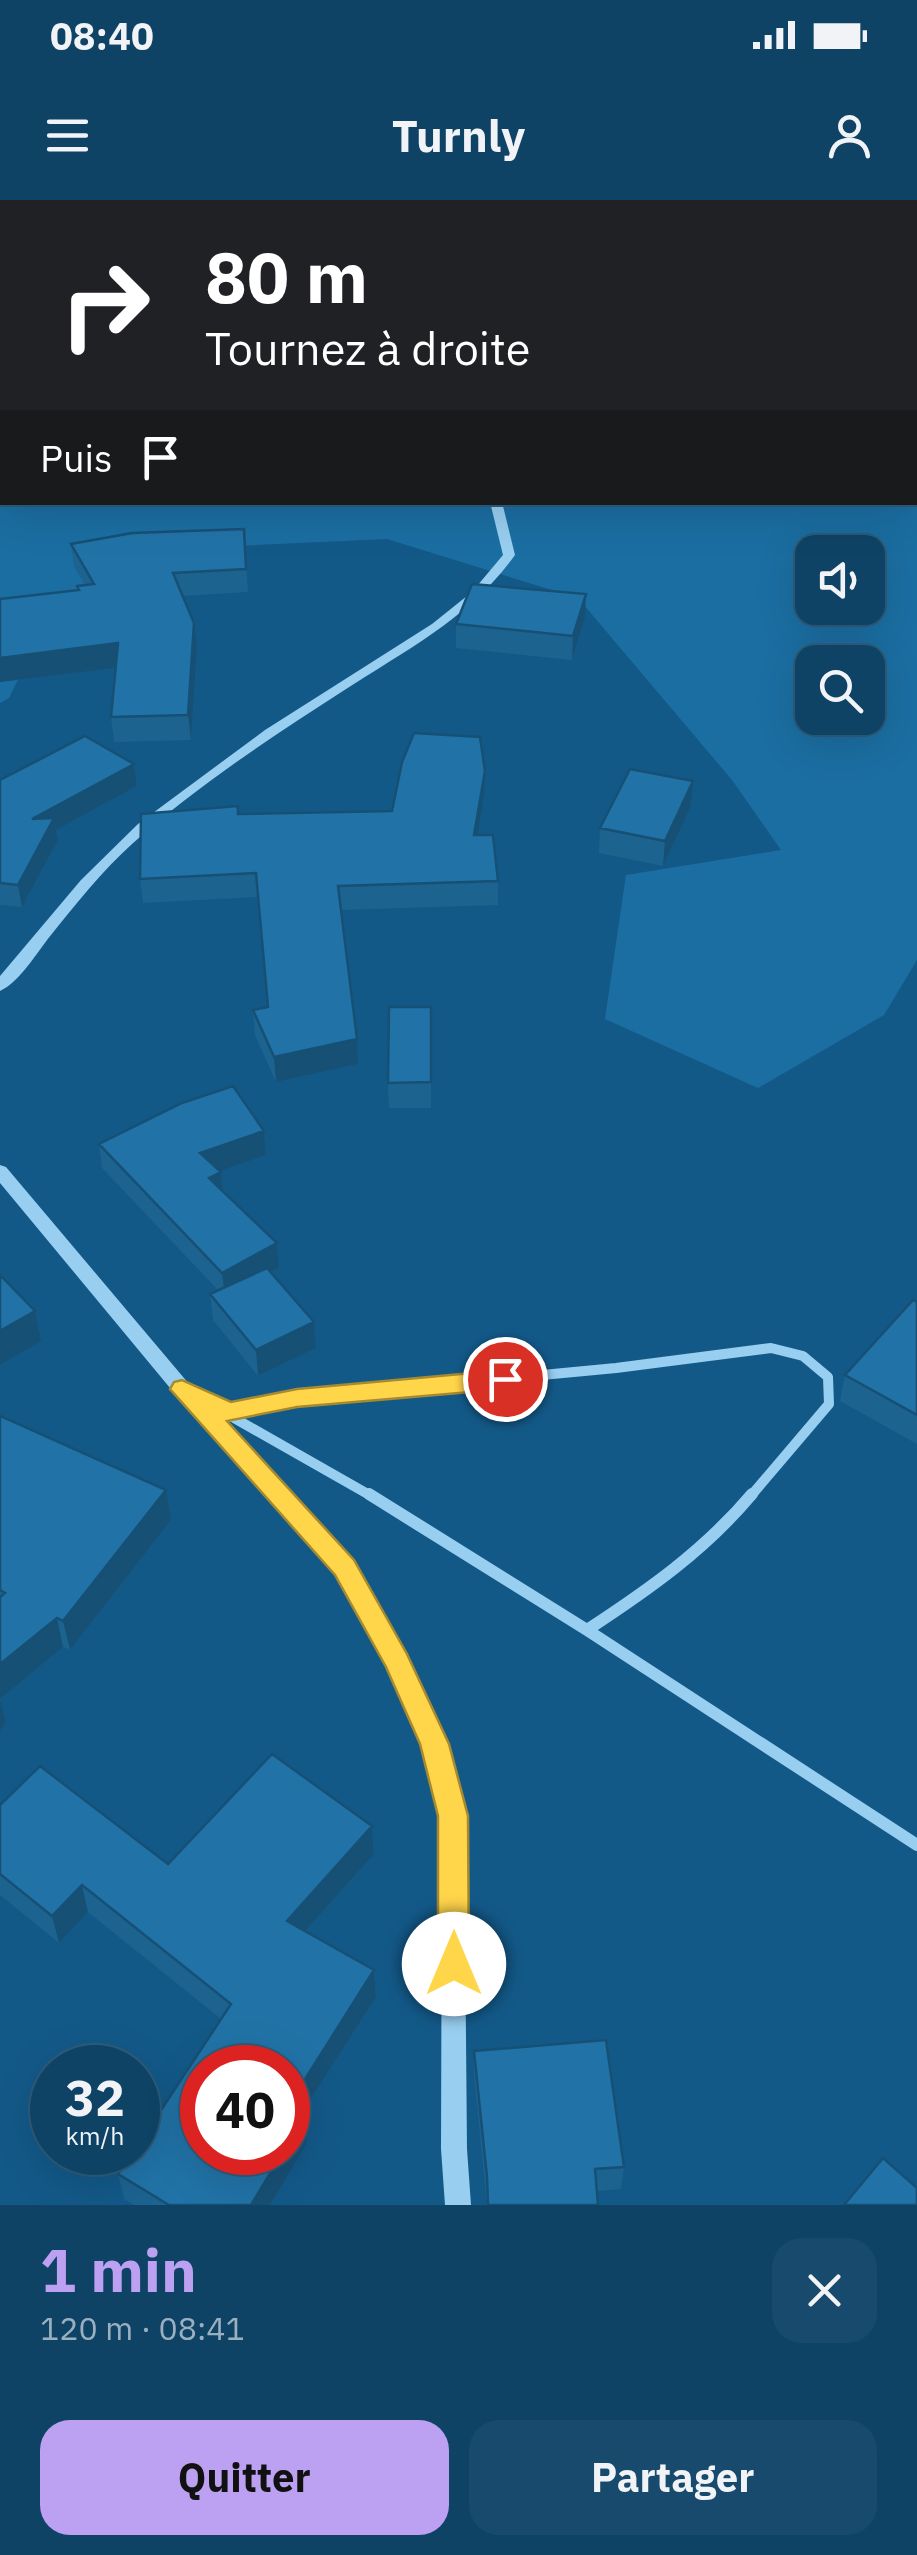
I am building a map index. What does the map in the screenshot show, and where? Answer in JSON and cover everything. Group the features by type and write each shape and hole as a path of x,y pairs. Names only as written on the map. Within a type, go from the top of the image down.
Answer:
{"street":[{"path":"0,986 100,867 142,827 345,684 451,617 492,583 510,555 497,505"},
{"path":"0,1171 182,1389 344,1567 397,1662 434,1744 453,1816 458,2205"},
{"path":"229,1412 297,1398 616,1368 771,1348 802,1356 828,1376 829,1404 727,1524 671,1575 587,1630"},
{"path":"182,1389 229,1412 587,1630 917,1845"}],"shaded area":[{"path":"0,505 917,505 917,960 884,1015 758,1088 605,1019 626,875 781,850 732,780 578,598 387,539 188,548 52,609 9,698 0,703"}],"building":[{"path":"244,529 246,569 173,573 194,623 188,715 111,717 118,643 0,658 0,599 79,590 77,586 94,584 71,544 132,533"},
{"path":"472,584 586,594 573,636 456,624"},
{"path":"414,733 480,737 485,771 474,835 493,835 498,881 338,886 357,1039 274,1057 253,1010 268,1007 256,873 140,879 141,814 238,806 238,814 392,811 402,762"},
{"path":"85,736 134,764 32,819 54,818 18,885 0,883 0,780"},
{"path":"630,769 693,781 665,841 600,828"},
{"path":"389,1007 431,1007 431,1082 388,1083"},
{"path":"233,1086 264,1131 200,1153 221,1172 209,1178 277,1243 222,1273 99,1144 182,1103"},
{"path":"267,1268 314,1322 256,1350 210,1294"},
{"path":"0,1275 35,1311 0,1331"},
{"path":"913,1300 917,1302 917,1415 845,1375"},
{"path":"0,1416 166,1490 63,1621 57,1618 0,1664 0,1597 5,1593 0,1590"},
{"path":"272,1754 372,1826 287,1921 374,1970 310,2071 310,2045 204,2045 231,2004 82,1885 52,1916 0,1874 0,1805 40,1766 168,1864"},
{"path":"606,2040 624,2167 595,2169 598,2205 488,2205 474,2051"},
{"path":"180,2081 180,2175 269,2175 251,2205 169,2205 120,2175 160,2175 160,2112"},
{"path":"883,2158 917,2188 917,2205 844,2205"}],"route":[{"path":"454,1964 453,1816 434,1744 397,1662 344,1567 182,1389 229,1412 297,1398 505,1379"}]}
